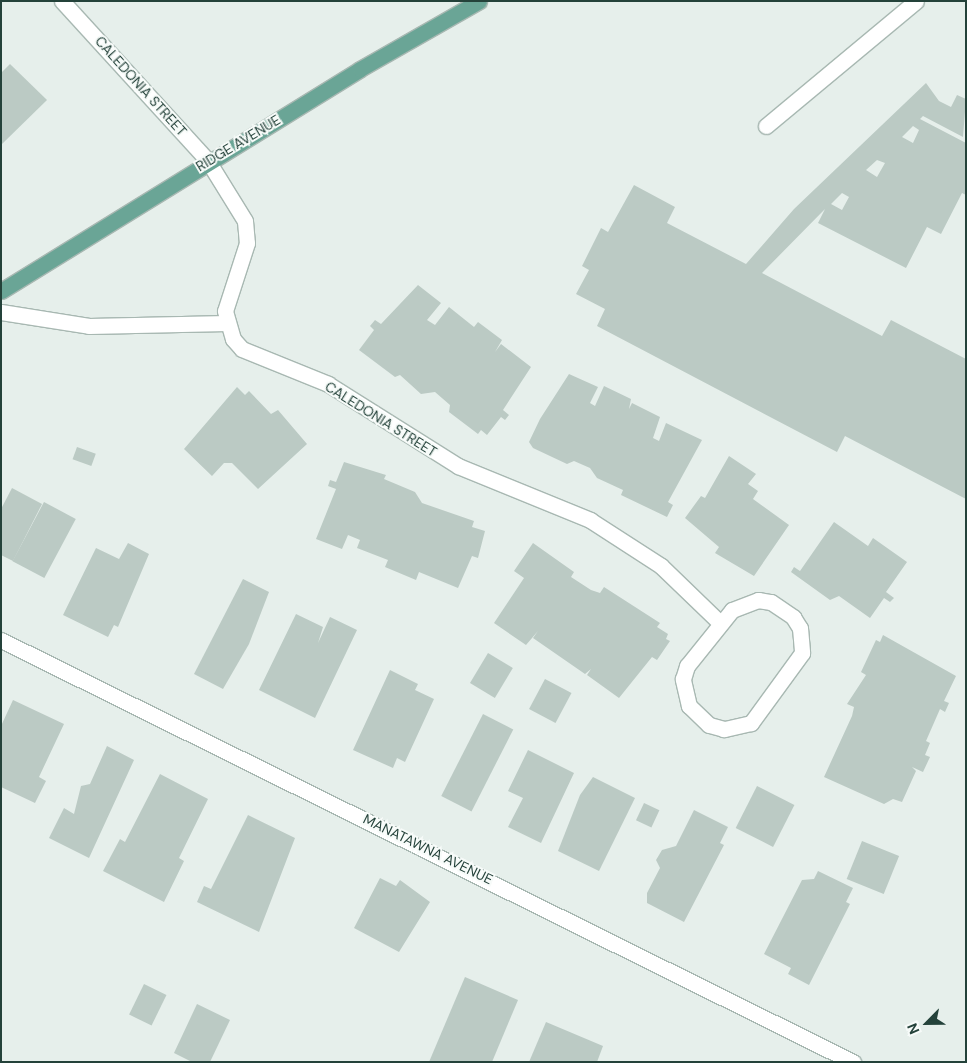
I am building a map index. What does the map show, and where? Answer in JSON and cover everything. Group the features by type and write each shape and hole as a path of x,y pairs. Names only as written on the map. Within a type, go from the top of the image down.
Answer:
{"main road":[{"name":"RIDGE AVENUE","path":"1,291 208,161 479,1"}],"street":[{"name":"CALEDONIA STREET","path":"62,1 208,161 248,229 225,311 227,324 233,339 254,358 328,384 458,466 556,503 626,542 690,591 720,623"},
{"path":"766,126 916,1"},
{"path":"1,312 90,326 227,324"},
{"path":"771,602 793,617 803,640 797,666 759,715 739,728 709,725 697,716 684,693 687,666 720,623 744,603 771,602"},
{"name":"MANATAWNA AVENUE","path":"1,640 473,870 853,1062"}],"building":[{"path":"10,64 47,100 1,145 1,73"},
{"path":"926,83 939,101 951,107 957,95 966,99 963,137 923,116 920,119 966,143 966,195 962,193 941,234 927,227 906,268 818,223 825,209 762,273 882,336 891,320 966,359 966,499 845,436 837,452 597,326 605,309 576,294 589,270 582,266 601,228 608,232 634,185 675,207 667,223 746,264 794,209","holes":["913,126 919,130 913,143 902,137","877,160 885,163 877,177 866,170","842,193 849,197 842,210 831,204"]},
{"path":"418,285 441,303 427,320 435,325 449,307 474,327 478,322 502,340 495,352 501,344 531,367 503,410 509,415 505,420 501,417 487,435 481,430 478,434 449,412 450,405 435,392 421,394 400,375 395,377 359,350 374,330 370,326 375,320 381,324"},
{"path":"569,374 598,387 590,403 595,406 604,386 631,399 629,409 632,403 660,417 653,438 659,441 666,423 702,440 668,502 673,505 667,517 621,495 623,490 597,478 590,468 574,461 567,464 533,448 529,442 540,419"},
{"path":"237,387 245,395 249,391 271,414 278,410 307,444 258,489 232,463 224,463 212,476 184,449"},
{"path":"77,447 96,454 91,466 73,459"},
{"path":"729,456 756,474 748,484 758,491 753,499 789,525 754,576 715,553 719,547 685,518 701,496 705,498"},
{"path":"344,462 386,475 384,479 415,492 422,503 474,521 472,527 485,531 478,558 472,556 458,588 419,572 416,580 385,567 388,560 357,548 360,540 348,535 342,549 316,539 336,489 328,486 330,480 336,482"},
{"path":"12,488 42,504 13,561 1,555 1,509"},
{"path":"44,502 76,519 44,578 13,561"},
{"path":"834,522 868,546 873,538 907,562 886,592 894,598 890,602 884,598 870,618 839,596 830,600 791,572 794,567 800,571"},
{"path":"128,543 149,554 118,627 114,625 108,637 63,615 96,548 119,559"},
{"path":"533,543 574,572 571,577 591,590 600,593 604,587 660,623 657,627 668,634 666,639 670,641 657,660 652,657 619,698 587,675 591,669 585,674 533,638 538,631 526,645 494,623 524,578 514,571"},
{"path":"243,579 269,592 249,644 223,689 194,674"},
{"path":"296,614 323,627 318,643 330,617 357,630 315,718 259,690"},
{"path":"883,635 956,676 944,701 949,703 945,712 940,709 926,741 930,743 925,755 930,757 923,772 912,767 916,771 902,802 893,799 884,804 824,777 852,716 854,707 847,704 866,675 861,672 876,640 880,642"},
{"path":"488,653 513,668 495,698 470,683"},
{"path":"390,670 418,684 415,690 434,699 405,762 397,758 393,768 353,750"},
{"path":"545,679 571,693 556,723 529,709"},
{"path":"13,700 64,724 39,777 46,781 35,803 1,787 1,726"},
{"path":"483,714 513,729 472,811 441,796"},
{"path":"107,746 134,760 89,858 49,838 64,808 74,814 81,786 90,784"},
{"path":"528,750 574,773 541,843 508,827 523,798 508,791"},
{"path":"160,774 208,799 179,858 184,861 164,902 103,871 120,839 125,842"},
{"path":"593,777 635,798 599,871 558,851 580,795"},
{"path":"757,786 794,805 773,847 736,828"},
{"path":"644,803 659,810 651,827 636,820"},
{"path":"694,810 728,827 720,843 724,845 684,922 647,903 647,893 660,868 656,860 662,850 676,846"},
{"path":"248,815 295,838 259,932 197,902 204,886 211,889"},
{"path":"862,841 899,856 884,894 847,879"},
{"path":"818,871 853,888 846,902 850,904 809,985 788,974 791,968 764,954 802,880 814,879"},
{"path":"380,878 396,886 400,880 430,902 399,952 354,928"},
{"path":"465,977 518,1000 492,1062 429,1062"},
{"path":"144,984 166,995 152,1026 129,1015"},
{"path":"197,1004 230,1020 210,1062 192,1062 174,1053"},
{"path":"546,1022 603,1046 597,1062 529,1062"}]}
